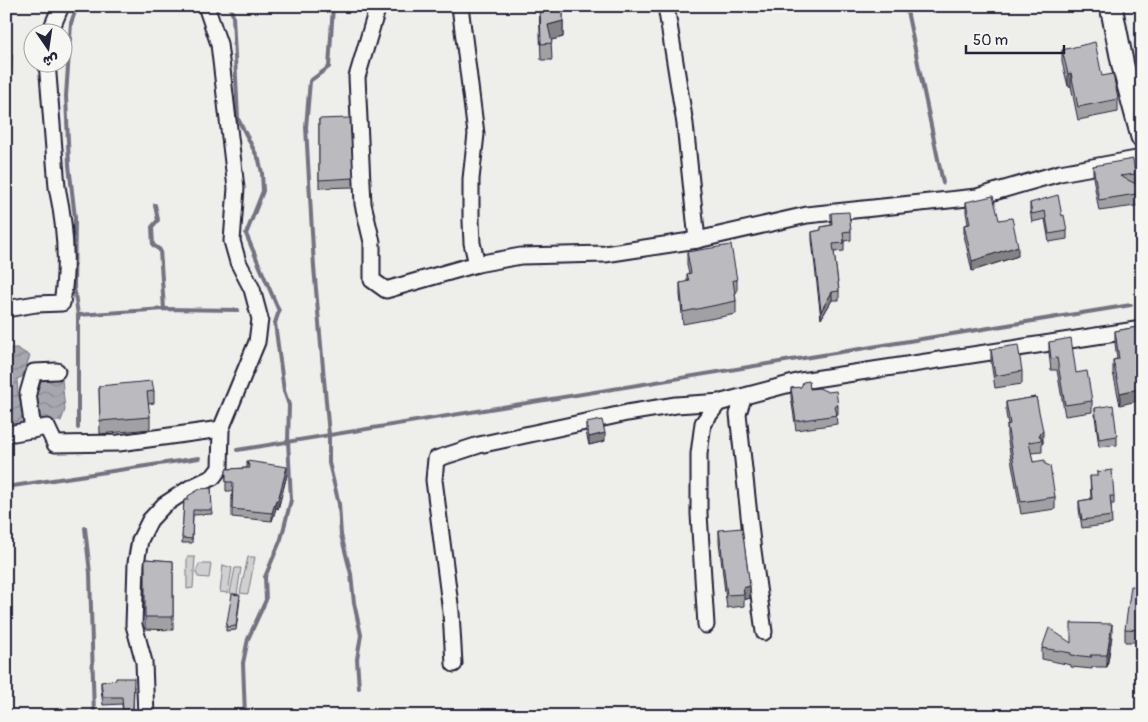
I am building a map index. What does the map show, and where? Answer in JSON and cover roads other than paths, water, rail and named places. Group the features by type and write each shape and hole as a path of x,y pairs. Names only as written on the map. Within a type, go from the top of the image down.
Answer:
{"street":[{"path":"54,22 61,6"},
{"path":"146,716 144,662 134,625 137,551 145,529 164,505 217,473 222,459 222,429 257,342 260,319 252,289 238,262 232,240 236,188 219,44 206,6"},
{"path":"378,6 357,77 363,204 372,242 372,280 386,290 477,264 521,256 605,254 697,240 807,215 976,197 1060,173 1142,158"},
{"path":"460,6 476,134 471,179 471,221 472,243 477,264"},
{"path":"666,6 685,124 697,240"},
{"path":"1111,6 1123,66 1142,137"},
{"path":"6,309 62,303 65,251 61,205 57,187 48,72"},
{"path":"454,664 451,612 434,480 436,459 478,445 563,425 676,404 719,402 743,398 800,381 1142,329"},
{"path":"33,430 28,393 34,372 57,371"},
{"path":"743,398 738,414 764,632"},
{"path":"706,624 699,514 699,454 703,423 719,402"},
{"path":"14,433 47,427 55,444 119,442 222,429"}],"water":[{"path":"6,348 17,348 30,356 22,377 17,379 18,396 21,397 26,426 15,429 6,428"},
{"path":"40,376 62,379 65,410 61,421 39,420 33,410 32,386"}],"waterway":[{"path":"77,6 71,23 66,96 69,165 75,218 74,287 78,315"},
{"path":"230,6 233,16 238,119 259,160 262,173 263,191 246,234 279,311 275,323 284,391 289,405 288,441 291,500 281,539 265,577 266,600 248,639 243,663 245,716"},
{"path":"333,6 329,67 310,81 306,127 314,267 329,435 329,463 339,504 341,535 351,574 354,603 361,635 357,659 359,688"},
{"path":"906,6 943,183"},
{"path":"155,205 158,220 152,227 153,245 160,250 164,309"},
{"path":"237,450 1131,305"},
{"path":"78,428 78,315 164,309 238,310"},
{"path":"6,487 199,458"},
{"path":"85,528 90,573 94,716"}]}
